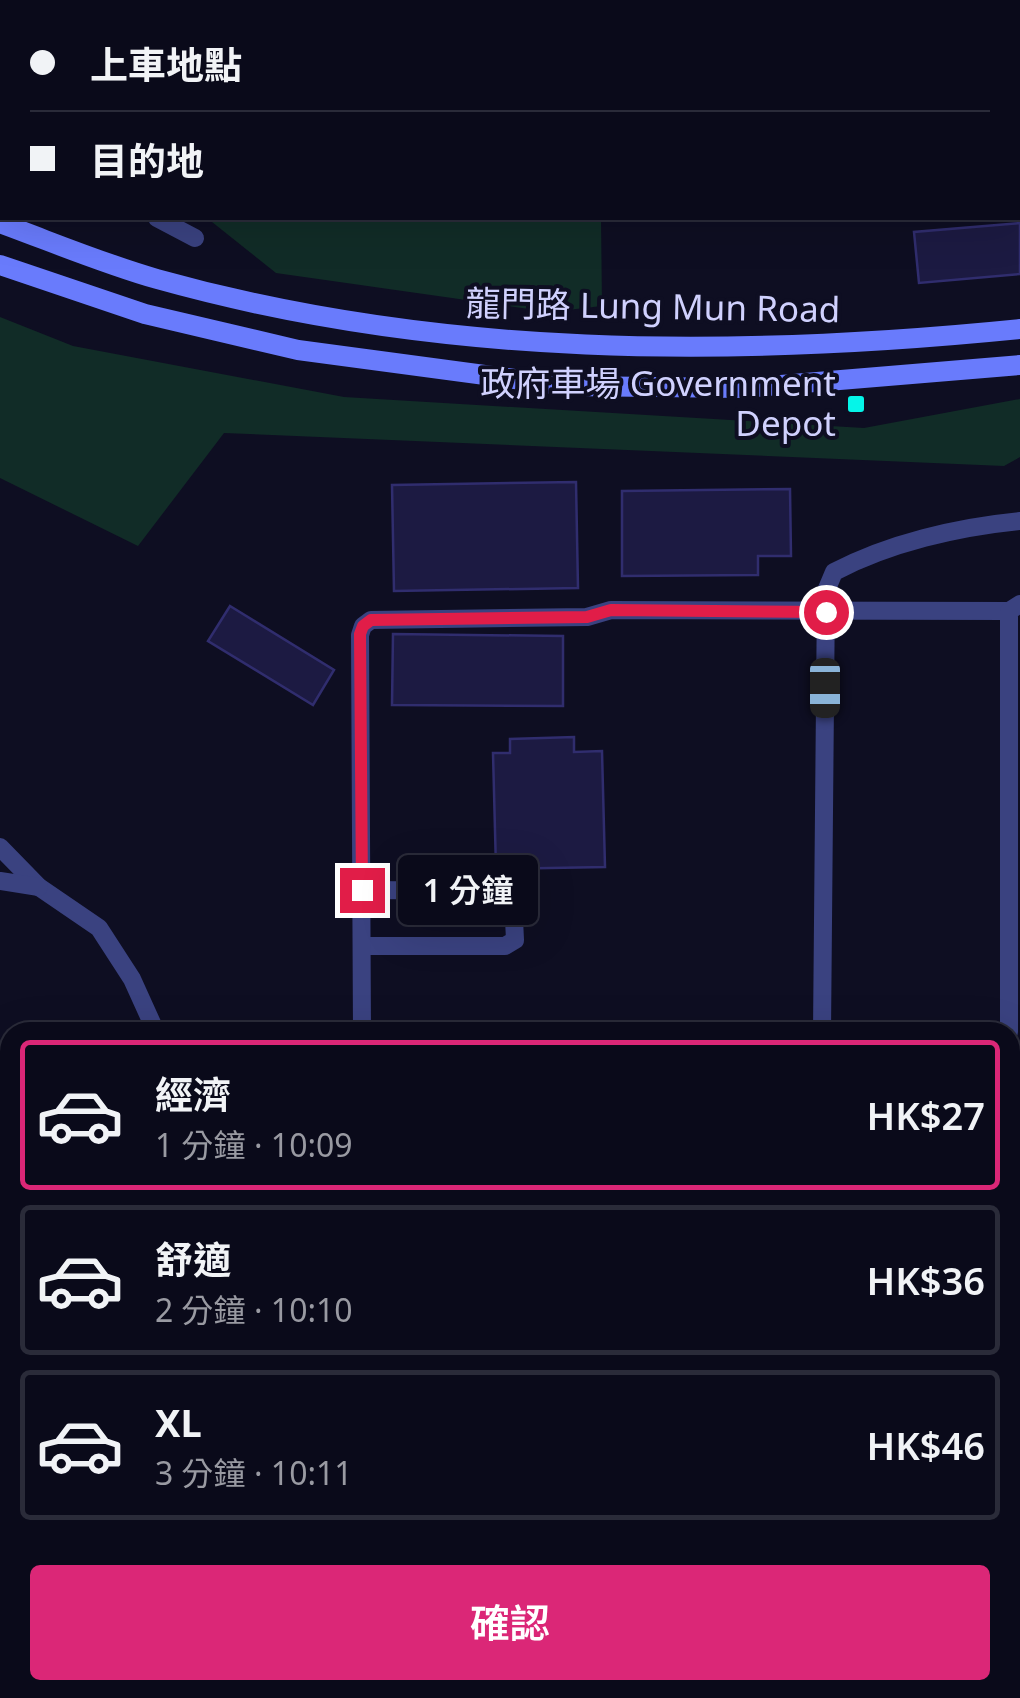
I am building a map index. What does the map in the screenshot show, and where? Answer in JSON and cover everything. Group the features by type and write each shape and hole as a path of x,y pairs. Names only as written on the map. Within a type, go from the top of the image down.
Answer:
{"main road":[{"name":"龍門路 Lung Mun Road","path":"0,223 155,278 288,308 443,336 567,345 745,348 921,339 1020,329"},
{"name":"龍門路 Lung Mun Road","path":"0,265 145,314 298,350 567,386 744,388 1020,366"}],"lane":[{"path":"161,220 195,238"},
{"path":"822,1022 826,591 834,572 851,563 987,524 1020,521"},
{"path":"362,1022 360,634 371,620 587,617 611,610 826,612 1014,607 1008,1022"},
{"path":"0,847 39,887 99,928 132,979 151,1022"},
{"path":"0,881 39,887"},
{"path":"362,890 509,891 514,898 515,940 505,946 362,946"}],"green space":[{"path":"210,220 601,220 602,306 550,312 276,273"},
{"path":"0,317 73,346 344,397 864,428 1020,399 1020,457 1004,466 224,433 138,546 0,478"}],"building":[{"path":"1020,223 1020,274 919,283 914,232"},
{"path":"576,482 578,588 394,591 392,485"},
{"path":"790,489 791,556 758,556 758,575 622,576 622,491"},
{"path":"230,606 334,670 313,705 208,641"},
{"path":"393,634 563,636 563,706 392,705"},
{"path":"574,737 574,752 602,751 605,867 496,869 493,753 510,753 510,739"}],"place":[{"name":"政府車場 Government Depot","path":"856,404"}],"route":[{"path":"362,890 360,634 371,620 587,617 611,610 826,612"}]}
